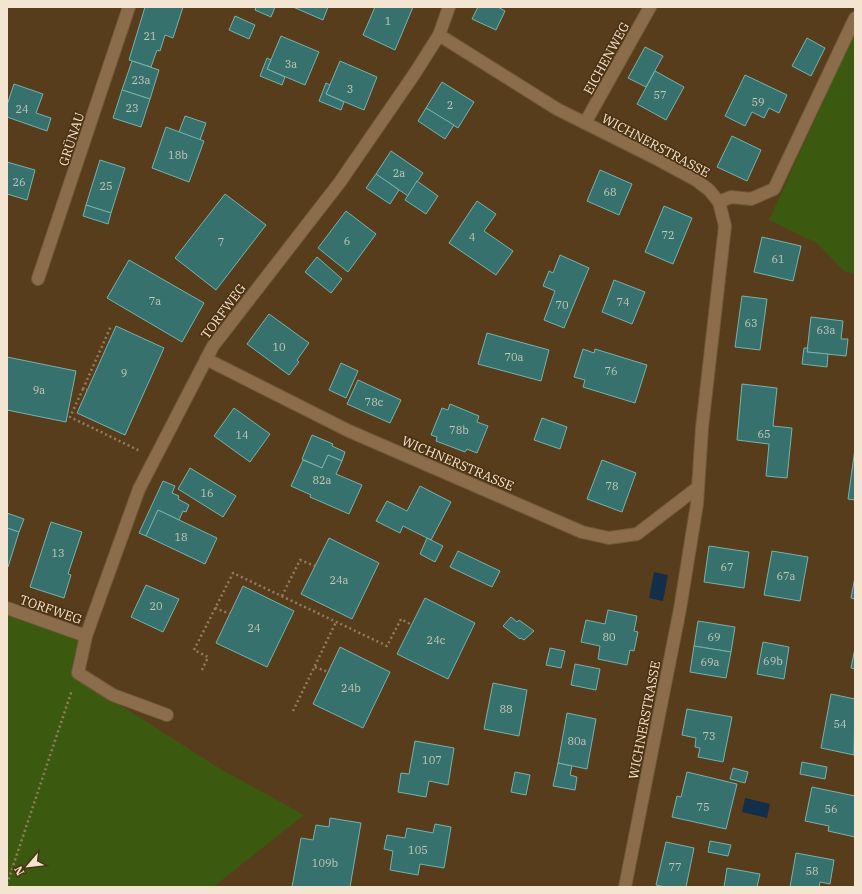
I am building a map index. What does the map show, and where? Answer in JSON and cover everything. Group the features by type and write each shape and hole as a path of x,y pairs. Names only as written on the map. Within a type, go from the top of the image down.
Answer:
{"street":[{"name":"GRÜNAU","path":"38,279 129,7"},
{"path":"439,35 449,7"},
{"name":"EICHENWEG","path":"585,123 650,7"},
{"path":"719,202 731,197 751,199 774,189 855,18"},
{"name":"WICHNERSTRASSE","path":"439,35 557,109 696,180 709,190 719,202 724,226 697,488 697,504 680,609 625,887"},
{"name":"TORFWEG","path":"78,673 86,636 139,489 206,359 218,340 340,182 415,73 439,35"},
{"name":"WICHNERSTRASSE","path":"206,359 350,431 582,532 609,538 637,534 697,488"},
{"name":"TORFWEG","path":"7,608 86,636"},
{"path":"78,673 113,695 166,715"}],"path":[{"path":"111,326 70,417 155,458"},
{"path":"83,389 88,390"},
{"path":"282,596 300,560 315,566"},
{"path":"202,670 208,657 194,650 233,573 387,646 401,619 412,625"},
{"path":"215,608 230,614"},
{"path":"293,712 336,622"},
{"path":"315,667 328,672"},
{"path":"7,884 78,673"}],"green space":[{"path":"855,32 855,274 844,271 817,243 769,220"},
{"path":"7,615 78,640 84,682 219,768 304,815 213,887 7,887"}],"water":[{"path":"654,572 668,575 663,601 649,598"},
{"path":"745,798 770,804 767,818 742,812"}],"building":[{"path":"145,7 183,7 173,38 165,35 160,51 157,50 151,67 129,60"},
{"path":"256,7 275,7 271,17 255,10"},
{"path":"293,7 328,7 323,20"},
{"path":"375,7 413,7 395,50 363,35"},
{"path":"478,7 498,7 505,11 496,30 472,19"},
{"path":"235,16 255,25 249,39 229,30"},
{"path":"281,36 319,52 305,85 267,69"},
{"path":"807,38 825,48 811,76 792,66"},
{"path":"645,47 663,56 646,87 628,78"},
{"path":"267,58 271,60 267,69 285,77 282,85 260,76"},
{"path":"132,61 159,70 150,99 122,90"},
{"path":"340,61 377,77 364,110 326,94"},
{"path":"655,71 684,87 666,120 637,104"},
{"path":"745,75 787,95 779,113 769,108 764,118 752,112 745,126 725,116"},
{"path":"442,82 474,102 458,128 426,108"},
{"path":"326,83 330,85 326,94 344,102 341,110 319,101"},
{"path":"14,84 43,94 36,113 51,118 47,131 7,117 7,105"},
{"path":"122,90 150,99 141,127 113,118"},
{"path":"426,108 454,125 445,139 418,121"},
{"path":"185,116 206,123 200,140 179,132"},
{"path":"166,127 204,141 189,182 152,168"},
{"path":"732,136 761,150 747,181 717,167"},
{"path":"391,151 423,173 408,196 376,174"},
{"path":"100,160 125,168 111,213 86,205"},
{"path":"7,162 35,170 27,200 7,194"},
{"path":"600,170 632,184 619,215 587,201"},
{"path":"376,174 399,190 390,204 366,188"},
{"path":"417,181 438,196 426,214 405,200"},
{"path":"225,194 266,225 216,290 175,258"},
{"path":"477,201 496,214 484,231 513,251 496,275 449,243"},
{"path":"86,205 111,213 108,224 83,216"},
{"path":"664,206 692,218 673,264 645,252"},
{"path":"346,211 376,234 348,272 318,248"},
{"path":"762,237 801,246 793,281 754,272"},
{"path":"560,255 589,268 564,328 544,320 555,291 543,286 549,271 553,273"},
{"path":"317,257 342,279 331,293 305,272"},
{"path":"129,260 204,303 182,342 107,298"},
{"path":"614,280 645,292 632,324 602,312"},
{"path":"742,296 767,299 760,350 735,347"},
{"path":"269,314 309,343 297,360 299,362 289,375 247,344"},
{"path":"811,317 843,321 841,339 848,339 846,356 807,352"},
{"path":"116,326 164,348 125,435 77,413"},
{"path":"487,333 549,350 541,381 478,364"},
{"path":"804,348 808,348 807,352 828,354 827,367 802,364"},
{"path":"583,349 594,353 595,349 647,365 635,403 583,387 585,380 574,377"},
{"path":"7,357 76,371 66,422 7,410"},
{"path":"341,363 358,371 346,398 329,390"},
{"path":"358,380 401,400 390,423 347,404"},
{"path":"742,384 777,388 773,426 792,428 787,478 766,476 769,444 737,440"},
{"path":"450,404 479,416 477,422 488,426 477,453 467,449 465,452 436,441 437,437 431,435 442,408 448,410"},
{"path":"234,408 270,434 250,462 214,436"},
{"path":"542,418 567,427 560,449 534,440"},
{"path":"312,435 333,444 332,446 345,452 342,461 328,455 322,468 302,459"},
{"path":"855,449 855,500 848,499"},
{"path":"328,455 342,461 336,474 362,485 349,514 310,497 311,495 291,486 303,460 322,468"},
{"path":"602,460 636,473 622,512 587,499"},
{"path":"190,468 236,496 223,517 178,489"},
{"path":"163,481 175,486 172,493 179,496 178,499 189,505 186,512 183,511 179,520 158,510 146,536 139,533"},
{"path":"420,486 451,502 431,540 403,526 400,533 376,521 387,501 407,511"},
{"path":"158,510 217,538 205,564 146,536"},
{"path":"7,513 24,519 19,532 7,528"},
{"path":"51,522 82,532 68,574 71,575 64,598 30,587"},
{"path":"7,528 19,532 8,567 7,567"},
{"path":"329,538 379,563 352,619 301,594"},
{"path":"427,538 443,546 435,562 420,554"},
{"path":"709,546 749,552 744,588 704,582"},
{"path":"458,551 500,571 492,587 450,567"},
{"path":"772,551 808,557 800,601 764,595"},
{"path":"855,577 855,599 851,598"},
{"path":"146,585 179,599 163,632 131,617"},
{"path":"243,586 294,611 267,667 216,643"},
{"path":"425,598 475,623 448,679 397,654"},
{"path":"608,610 637,616 634,631 638,632 634,651 630,650 627,665 598,659 600,646 581,642 586,620 605,624"},
{"path":"511,617 517,622 519,620 534,631 524,640 521,638 520,639 503,626"},
{"path":"698,621 735,627 731,652 694,646"},
{"path":"763,642 789,647 784,679 757,674"},
{"path":"694,646 731,652 726,678 690,672"},
{"path":"340,647 390,672 363,728 313,704"},
{"path":"550,648 565,651 561,668 546,665"},
{"path":"855,648 855,669 851,668"},
{"path":"575,664 600,669 596,690 571,685"},
{"path":"493,683 527,690 519,736 484,729"},
{"path":"831,694 855,699 854,755 821,748"},
{"path":"687,709 732,717 723,762 698,757 700,748 695,747 696,738 682,735"},
{"path":"567,713 596,719 587,769 558,763"},
{"path":"415,741 454,748 448,785 429,781 426,797 398,792 401,773 409,774"},
{"path":"802,762 827,767 825,779 800,774"},
{"path":"558,763 572,766 570,775 577,777 575,790 553,786"},
{"path":"733,768 748,772 745,783 730,779"},
{"path":"515,772 530,775 526,795 511,792"},
{"path":"687,772 737,784 726,829 672,817 677,796 681,797"},
{"path":"812,787 855,796 855,837 828,831 829,826 805,821"},
{"path":"330,818 361,823 350,887 292,887 301,838 313,840 316,825 329,827"},
{"path":"435,824 451,827 444,868 420,864 418,875 390,870 393,851 384,849 387,835 405,838 407,828 433,833"},
{"path":"710,841 731,845 728,856 708,852"},
{"path":"666,842 694,848 686,887 666,887 656,885"},
{"path":"796,853 834,860 830,884 820,882 819,887 790,887"},
{"path":"727,868 760,874 757,887 724,887"}]}
